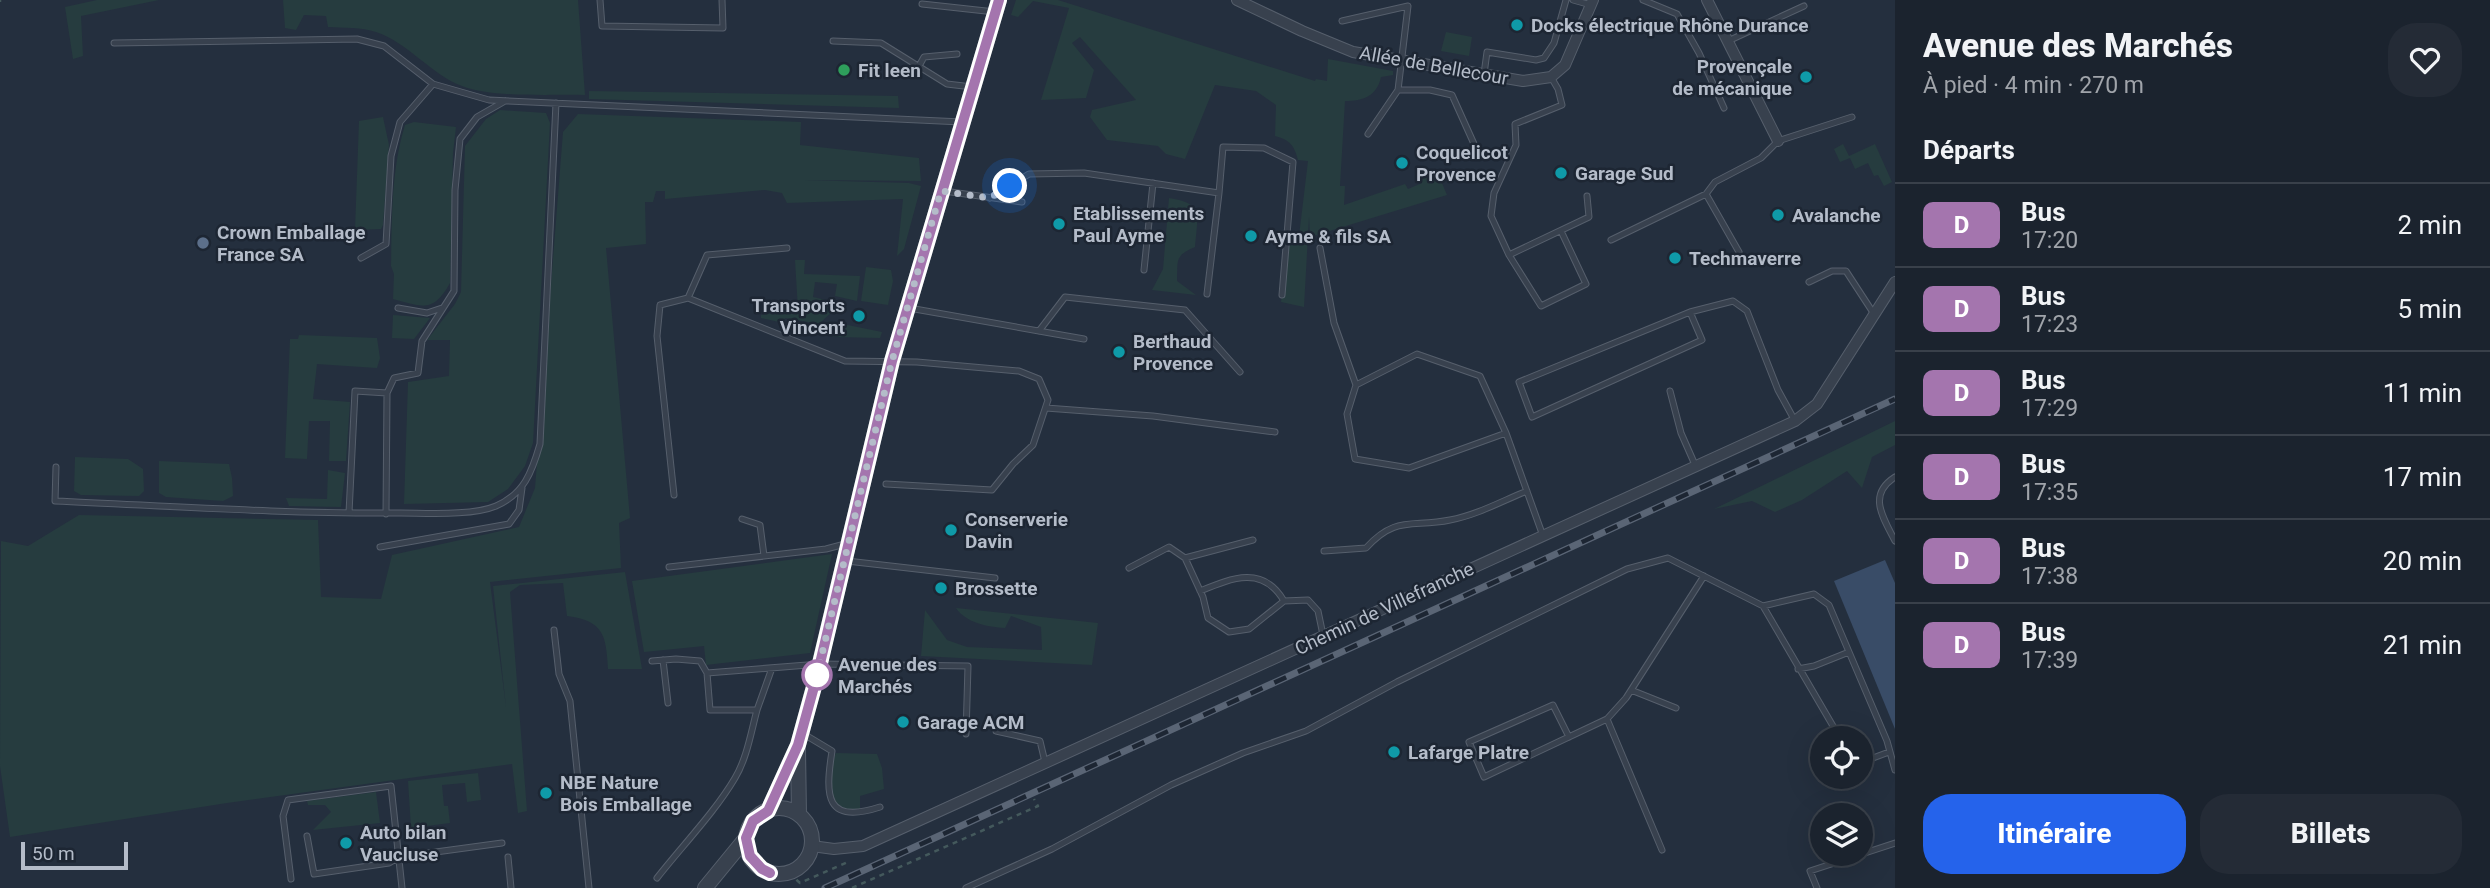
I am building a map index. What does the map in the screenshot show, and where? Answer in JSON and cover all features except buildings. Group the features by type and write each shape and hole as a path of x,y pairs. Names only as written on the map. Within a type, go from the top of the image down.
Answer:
{"street":[{"name":"Allée de Bellecour","path":"1237,0 1301,31 1353,52 1523,81 1551,77"},
{"path":"1707,0 1778,141"},
{"path":"1551,77 1566,65 1592,3"},
{"path":"768,811 800,739 906,307 997,6"},
{"name":"Chemin de Villefranche","path":"812,846 834,849 863,846 1795,421 1817,404 1895,282"},
{"path":"799,815 800,739"},
{"path":"705,888 746,838 753,821 768,811 778,808 799,815 810,829 812,846 804,863 789,873 770,873 755,863 747,847 746,838"},
{"path":"721,869 737,864 755,863"}],"lane":[{"path":"600,0 602,26 723,28 722,0"},
{"path":"1484,74 1487,52 1536,60 1544,58 1554,43 1566,0"},
{"path":"1573,0 1592,3"},
{"path":"1643,0 1678,15 1724,108"},
{"path":"922,4 997,6"},
{"path":"1342,21 1408,6 1398,90 1368,134"},
{"path":"1728,41 1804,6"},
{"path":"114,43 357,39 384,46 433,84 489,100 962,122"},
{"path":"833,41 881,43 947,84 974,87"},
{"path":"919,66 924,57 957,54"},
{"path":"1551,77 1558,89 1562,105 1515,124 1516,145 1494,193 1491,216 1510,256 1541,306 1586,284 1561,231"},
{"path":"362,258 386,244 391,156 400,122 433,84"},
{"path":"1398,90 1430,90 1452,95 1479,155"},
{"path":"386,514 387,393 394,379 418,373 422,341 454,291 460,139 477,117 505,101"},
{"path":"56,467 55,501 386,514 450,513 493,507 512,498 531,474 540,444 556,103"},
{"path":"1611,240 1706,194 1715,182 1761,158 1778,141 1852,117"},
{"path":"1207,294 1223,147 1264,148 1293,162 1282,295"},
{"path":"990,198 1029,174 1084,173 1219,193"},
{"path":"1144,270 1153,183"},
{"path":"941,191 1022,202"},
{"path":"1706,194 1739,252"},
{"path":"1510,256 1589,217 1587,196"},
{"path":"688,298 707,256 787,248"},
{"path":"1320,248 1334,323 1356,385 1347,414 1355,459 1409,468 1506,433"},
{"path":"1808,282 1832,271 1846,271 1874,314"},
{"path":"1039,331 1065,297 1185,310 1240,372"},
{"path":"674,495 657,336 660,305 688,298 845,361 892,361 1019,371 1039,379 1048,400 1033,445 992,490 886,485"},
{"path":"1690,312 1702,340 1532,417 1519,382 1690,312 1733,301 1746,311 1778,390 1795,421"},
{"path":"906,307 1084,339"},
{"path":"398,308 426,313 442,308"},
{"path":"1356,385 1417,354 1480,376 1506,433 1544,536"},
{"path":"349,513 355,391 387,393"},
{"path":"1670,391 1681,433 1696,467"},
{"path":"1046,408 1153,416 1275,432"},
{"path":"1895,477 1885,484 1879,497 1881,513 1895,541"},
{"path":"380,547 509,524 519,510 522,485"},
{"path":"1324,551 1366,548 1376,536 1393,526 1449,521 1475,514 1527,491"},
{"path":"743,519 760,525 764,556"},
{"path":"1185,558 1253,540"},
{"path":"669,567 825,549 849,543"},
{"path":"1129,568 1169,547 1185,558 1200,591 1208,618 1228,632 1249,629 1284,601 1308,600 1318,611 1323,636"},
{"path":"965,888 1052,849 1171,785 1242,753 1306,731 1420,670 1627,569 1668,558 1763,606 1833,726"},
{"path":"844,561 995,578"},
{"path":"1569,737 1553,705 1469,742 1484,777 1569,737 1607,719 1631,691 1704,576"},
{"path":"1200,591 1246,577 1265,580 1276,588 1284,601"},
{"path":"1763,606 1814,594 1829,604 1887,741 1895,770"},
{"path":"554,630 559,674 570,701 589,888"},
{"path":"1798,669 1814,666 1849,652"},
{"path":"663,660 668,704"},
{"path":"652,661 700,661 707,673 710,710 757,710"},
{"path":"707,673 820,664 968,666 966,734"},
{"path":"657,878 711,813 736,776 772,668"},
{"path":"1631,691 1676,708"},
{"path":"1607,719 1662,849"},
{"path":"996,731 1040,741 1045,763"},
{"path":"800,739 832,751 830,796 835,807 845,813 862,813 880,807"},
{"path":"1873,758 1889,752"},
{"path":"291,878 283,816 288,800 391,786 402,888"},
{"path":"307,836 314,874 389,863 399,857 502,843"},
{"path":"1817,888 1810,871 1895,843"},
{"path":"508,857 511,888"}],"path":[{"path":"852,888 1038,806 1034,799"}],"green space":[{"path":"97,0 159,0 81,16 83,56 73,59 65,7"},
{"path":"283,0 578,0 585,95 505,94 462,86 450,81 399,43 376,32 359,28 328,27 326,16 304,15 296,30 285,28"},
{"path":"1016,0 1058,0 1315,81 1327,81 1328,59 1393,71 1393,75 1381,77 1373,93 1358,100 1345,101 1340,186 1345,186 1344,205 1405,184 1408,189 1422,183 1420,178 1428,175 1430,179 1439,176 1447,195 1310,237 1309,217 1304,307 1281,302 1291,234 1299,236 1308,161 1298,160 1291,144 1275,136 1276,105 1256,91 1215,85 1185,159 1166,154 1158,146 1107,140 1090,117 1092,110 1136,100 1080,37 1072,43 1094,70 1086,98 1041,100 1069,8 1033,1 1018,17 1011,15"},
{"path":"1446,32 1472,37 1469,56 1441,51"},
{"path":"589,91 898,96 899,108 589,99"},
{"path":"500,110 546,113 550,123 533,443 525,466 508,489 488,502 404,504 408,382 449,376 450,340 427,340 461,292 465,146 486,119"},
{"path":"578,114 801,122 800,145 919,158 921,181 803,180 909,183 921,186 904,249 897,256 903,199 787,203 782,193 765,190 665,199 665,191 656,191 653,202 645,202 646,244 606,248 630,518 619,523 621,568 490,582 506,707 493,586 625,572 642,669 608,669 606,647 601,632 589,622 567,616 563,583 520,585 510,592 527,811 518,813 512,764 227,803 10,837 0,766 1,541 28,546 79,515 318,520 321,597 381,599 392,555 519,527 535,488 563,132"},
{"path":"383,117 389,145 383,225 381,229 355,230 359,121"},
{"path":"414,122 456,127 450,283 438,299 426,305 393,299 394,274 391,266 395,177 405,125"},
{"path":"1843,144 1849,156 1875,144 1892,182 1884,186 1878,175 1874,176 1868,163 1855,169 1850,158 1840,162 1834,149"},
{"path":"1169,198 1189,204 1196,213 1195,247 1180,256 1177,281 1196,295 1152,290 1163,269"},
{"path":"795,260 805,260 804,274 860,276 857,301 835,296 837,284 815,282 813,297 834,302 834,310 819,324 785,318 784,323 761,318 761,315 798,310"},
{"path":"866,267 891,270 893,281 888,305 861,301"},
{"path":"393,315 430,318 414,339 392,338"},
{"path":"828,321 882,332 880,338 835,337 820,332"},
{"path":"299,335 377,338 380,358 377,368 317,364 313,399 350,402 346,461 329,461 330,421 309,421 307,459 285,458 290,339 298,339"},
{"path":"1895,421 1895,445 1872,457 1862,488 1847,471 1802,500 1775,512 1752,501 1714,509"},
{"path":"75,457 128,459 143,469 144,491 139,496 81,495 74,491"},
{"path":"159,461 229,464 233,496 223,501 166,497 159,493"},
{"path":"328,470 345,473 341,507 289,506 286,498 327,499"},
{"path":"832,554 810,653 706,665 704,646 644,652 632,581"},
{"path":"956,608 1098,623 1092,665 921,656 925,610 947,640 967,647 1042,650 1041,627 1011,616 1005,628 985,625 971,621"},
{"path":"836,753 877,754 882,768 884,789 860,796 860,810 844,808 833,797 830,782"},
{"path":"478,773 481,800 467,802 465,783 442,785 444,806 448,806 450,823 411,828 408,781"},
{"path":"376,792 380,823 313,830 331,812 325,805 308,805 307,801"}],"water":[{"path":"1885,560 1895,583 1895,729 1834,581"}],"railway":[{"path":"825,888 1895,399"}],"bus line":[{"name":"D","path":"770,873 762,869 750,856 746,838 753,821 768,811 798,745 892,361 917,269 999,0"}],"place":[{"name":"Docks électrique Rhône Durance","path":"1517,25"},
{"name":"Fit leen","path":"844,70"},
{"name":"Provençale de mécanique","path":"1806,77"},
{"name":"Coquelicot Provence","path":"1402,163"},
{"name":"Garage Sud","path":"1561,173"},
{"name":"Avalanche","path":"1778,215"},
{"name":"Etablissements Paul Ayme","path":"1059,224"},
{"name":"Ayme & fils SA","path":"1251,236"},
{"name":"Crown Emballage France SA","path":"203,243"},
{"name":"Techmaverre","path":"1675,258"},
{"name":"Transports Vincent","path":"859,316"},
{"name":"Berthaud Provence","path":"1119,352"},
{"name":"Conserverie Davin","path":"951,530"},
{"name":"Brossette","path":"941,588"},
{"name":"Avenue des Marchés","path":"817,675"},
{"name":"Garage ACM","path":"903,722"},
{"name":"Lafarge Platre","path":"1394,752"},
{"name":"NBE Nature Bois Emballage","path":"546,793"},
{"name":"Auto bilan Vaucluse","path":"346,843"}],"route":[{"path":"817,675 892,361 941,191 990,198 1010,186"}]}
